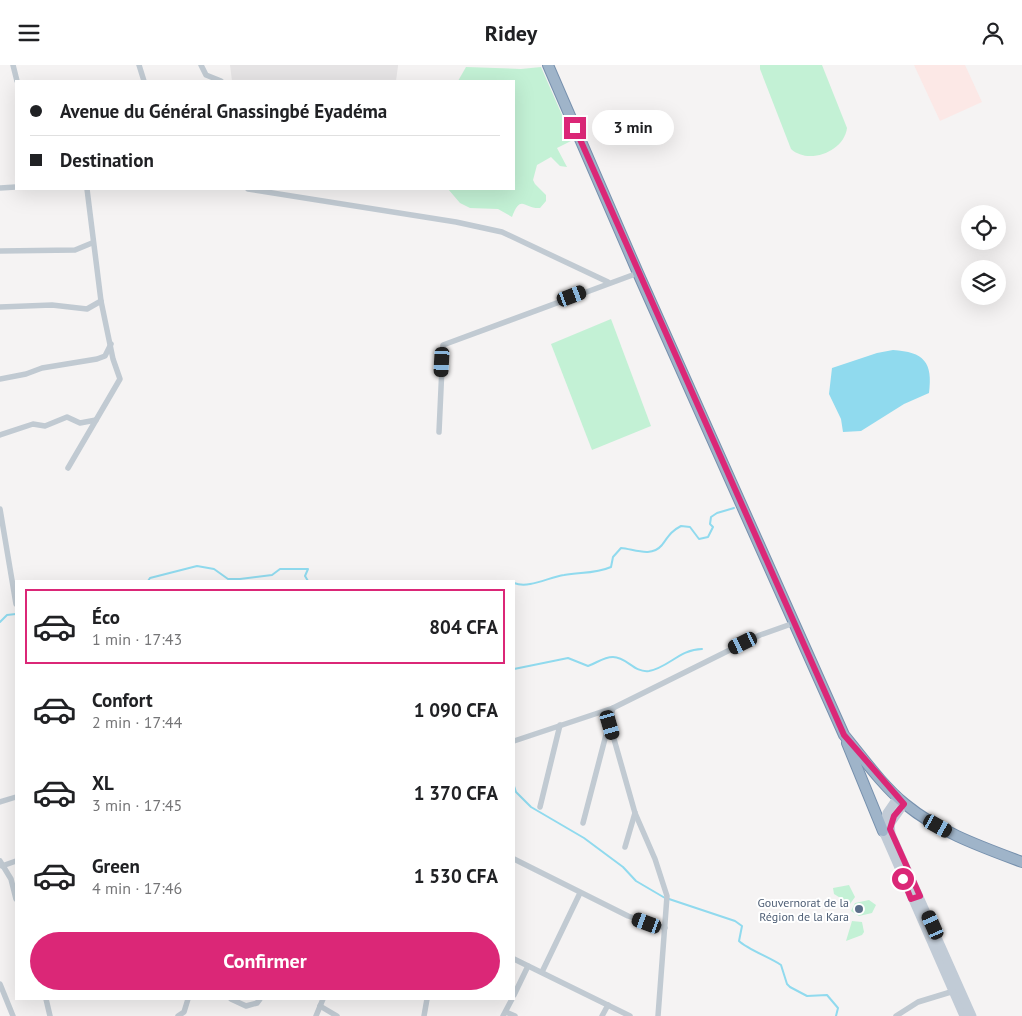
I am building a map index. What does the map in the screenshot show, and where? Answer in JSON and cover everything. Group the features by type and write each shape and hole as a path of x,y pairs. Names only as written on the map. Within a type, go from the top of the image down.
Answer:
{"highway":[{"path":"548,65 638,273 844,735 883,831"},
{"path":"844,735 901,801 957,836 1022,862"}],"main road":[{"path":"901,801 887,813 883,831 972,1016"},
{"path":"901,801 890,829 915,897 964,1016"}],"street":[{"path":"13,65 17,80"},
{"path":"144,80 140,66 147,65"},
{"path":"201,65 206,75 218,80"},
{"path":"0,187 15,187"},
{"path":"68,468 120,379 113,359 101,301 92,243 87,190"},
{"path":"254,190 456,222 502,232 608,282"},
{"path":"0,251 75,250 92,243"},
{"path":"439,432 443,345 608,282 638,273"},
{"path":"0,307 52,305 87,309 101,301"},
{"path":"0,379 97,359 105,356 111,344"},
{"path":"0,435 33,424 45,426 67,417 80,423 96,420"},
{"path":"0,509 15,598"},
{"path":"515,741 613,708 760,635 794,623"},
{"path":"583,823 613,708"},
{"path":"540,807 560,725"},
{"path":"610,725 635,813 655,859 667,898 658,1016"},
{"path":"0,802 15,797"},
{"path":"625,847 635,813"},
{"path":"15,861 1,863 10,879 15,896"},
{"path":"515,862 628,916 665,927"},
{"path":"542,972 580,893"},
{"path":"515,960 630,1016"},
{"path":"515,993 528,966"},
{"path":"0,984 12,1016"},
{"path":"896,1016 918,1002 954,991"},
{"path":"46,1000 50,1016"},
{"path":"178,1016 184,1012 188,1000"},
{"path":"233,1000 246,1006 252,1005 259,1000"},
{"path":"316,1016 323,1000"},
{"path":"424,1016 428,1000"},
{"path":"512,1000 505,1014 515,1016"},
{"path":"602,1016 608,1005"},
{"path":"320,1007 337,1016"}],"shaded area":[{"path":"230,65 398,65 396,80 232,80"},
{"path":"914,65 965,65 982,102 940,121"}],"green space":[{"path":"760,65 822,65 847,128 839,144 815,156 798,154 791,149"},
{"path":"466,67 521,69 541,67 573,140 557,148 567,167 560,166 551,157 537,165 533,180 546,195 546,201 540,208 521,204 515,210 512,217 498,209 470,208 460,203 449,190 515,190 515,80 459,80"},
{"path":"611,319 651,426 592,450 551,344"},
{"path":"849,885 855,897 850,904 834,894 833,888"},
{"path":"869,900 876,905 872,913 859,916 851,911 855,903"},
{"path":"852,921 862,922 864,932 862,935 846,941"}],"water":[{"path":"893,350 912,353 924,361 928,366 929,393 904,404 861,431 843,432 841,419 829,394 832,368 877,353"}],"waterway":[{"path":"515,583 532,584 558,576 594,572 611,567 613,557 621,548 642,552 653,551 658,549 672,532 681,526 690,527 699,539 708,537 713,527 710,524 711,517 717,513 734,508"},
{"path":"149,580 150,578 197,566 214,569 228,579 272,575 280,569 308,569 305,576 307,580"},
{"path":"0,622 7,615 15,614"},
{"path":"515,669 568,658 588,666 603,659 613,657 622,659 639,670 649,671 687,652 702,649"},
{"path":"515,789 531,807 584,838 623,867 636,881 665,898"},
{"path":"669,899 735,921 742,926 739,941 781,965 787,984 790,987 807,996 827,995 838,1008 836,1016"}],"place":[{"name":"Gouvernorat de la Région de la Kara","path":"859,909"}],"route":[{"path":"575,128 844,735 904,804 894,816 890,829 920,896 911,899 903,879"}]}
